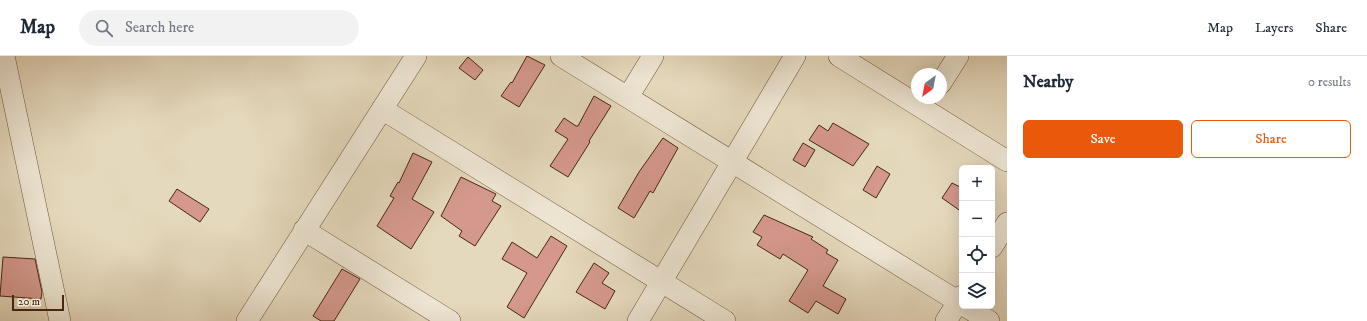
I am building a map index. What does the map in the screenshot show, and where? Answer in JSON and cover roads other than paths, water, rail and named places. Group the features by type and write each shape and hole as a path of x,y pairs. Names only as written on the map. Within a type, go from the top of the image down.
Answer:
{"street":[{"path":"4,56 60,321"},
{"path":"247,321 416,56"},
{"path":"561,56 959,300"},
{"path":"628,97 653,56"},
{"path":"638,321 795,56"},
{"path":"839,56 911,95"},
{"path":"947,73 958,56"},
{"path":"928,104 1007,161"},
{"path":"382,109 725,321"},
{"path":"995,242 1007,223"},
{"path":"304,230 450,321"},
{"path":"946,321 959,306"},
{"path":"972,309 989,321"}]}
